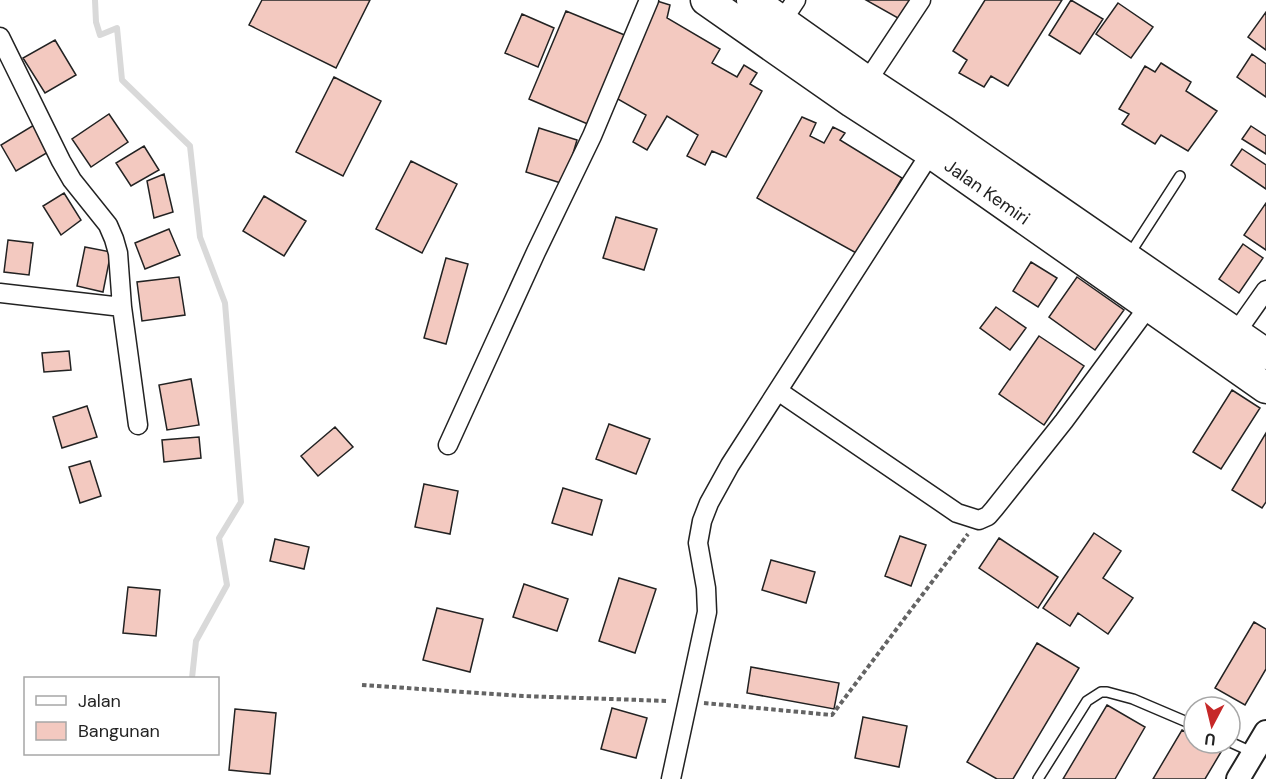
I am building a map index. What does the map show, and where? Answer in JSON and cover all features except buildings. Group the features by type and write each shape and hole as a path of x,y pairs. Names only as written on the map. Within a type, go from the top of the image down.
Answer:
{"highway":[{"name":"Jalan Kemiri","path":"706,0 860,92 1126,259 1157,295"},
{"name":"Jalan Kemiri","path":"752,0 789,11 860,92"},
{"name":"Jalan Kemiri","path":"938,143 1228,343 1266,388"},
{"name":"Jalan Kemiri","path":"1228,343 1266,354"}],"street":[{"path":"448,445 592,136 649,0"},
{"path":"860,92 921,0"},
{"path":"0,37 60,161 108,225 114,239 138,425"},
{"path":"671,779 707,612 706,588 698,543 702,521 730,465 938,143"},
{"path":"1228,343 1266,290"},
{"path":"0,293 122,307"},
{"path":"778,391 957,513 979,520 988,516 1064,421 1157,295"},
{"path":"1238,779 1266,732"}],"lane":[{"path":"1126,259 1180,176"},
{"path":"1038,779 1087,701 1097,694 1107,692 1133,699 1182,720"},
{"path":"1242,747 1254,752"}],"path":[{"path":"362,685 523,696 689,702 832,715 979,520"}],"waterway":[{"path":"95,0 96,22 100,35 117,28 122,80 190,146 200,237 225,303 241,502 219,538 227,585 196,641 192,677"}]}
